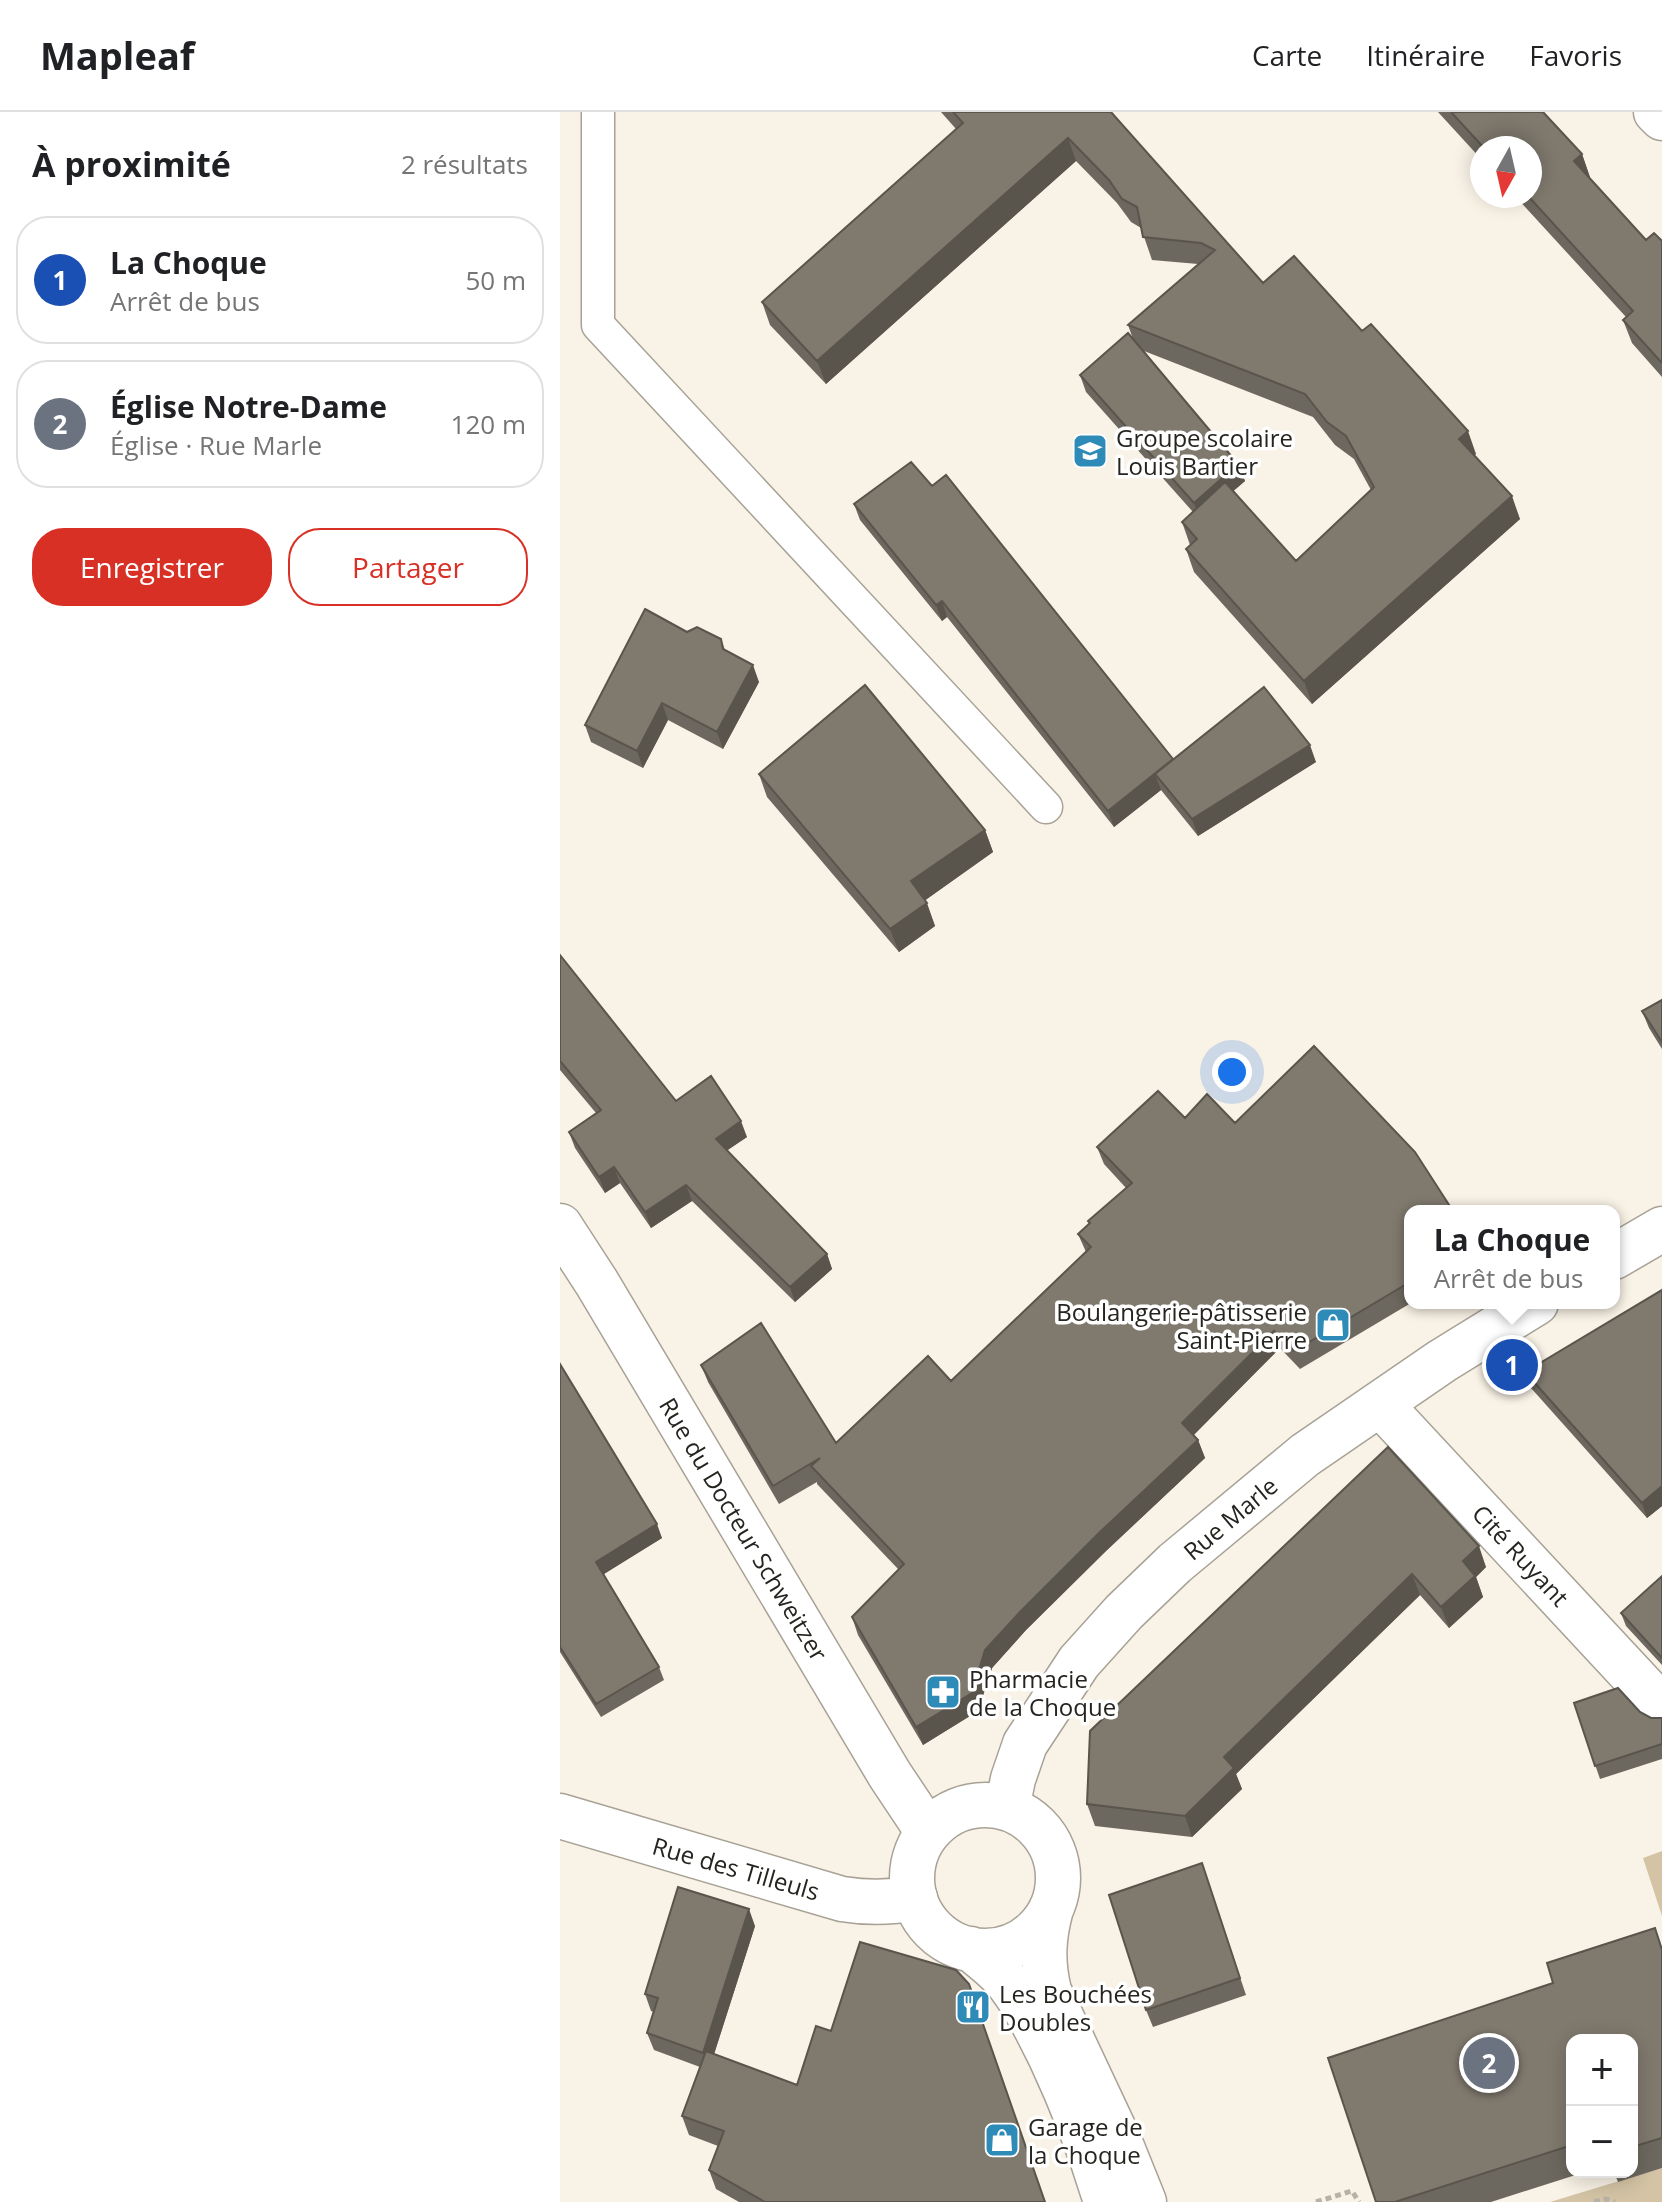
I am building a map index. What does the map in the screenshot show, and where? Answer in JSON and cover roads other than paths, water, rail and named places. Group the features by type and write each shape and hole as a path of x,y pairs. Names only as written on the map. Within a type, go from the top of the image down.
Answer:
{"main road":[{"path":"1656,112 1662,118"},
{"name":"Rue du Docteur Schweitzer","path":"560,1226 890,1775 928,1832"},
{"path":"1620,1254 1662,1229"},
{"name":"Rue Marle","path":"1007,1808 1025,1744 1079,1662 1124,1612 1175,1563 1305,1455 1442,1361 1526,1309"},
{"name":"Cité Ruyant","path":"1380,1404 1662,1707"},
{"path":"981,1805 1007,1808 1032,1822 1045,1836 1054,1853 1059,1881 1055,1901 1041,1925 1018,1943 991,1951 961,1947 938,1934 915,1898 912,1880 919,1847 928,1832 948,1815 981,1805"},
{"name":"Rue des Tilleuls","path":"560,1816 842,1899 863,1903 915,1898"},
{"path":"1051,1909 1043,1949 1049,1991 1115,2131 1144,2202"},
{"path":"971,1949 1003,1977 1038,2030 1069,2096 1106,2202"}],"lane":[{"path":"598,112 598,325 1046,807"}],"place":[{"name":"Groupe scolaire Louis Bartier","path":"1090,451"},
{"name":"Boulangerie-pâtisserie Saint-Pierre","path":"1333,1325"},
{"name":"La Choque","path":"1512,1365"},
{"name":"Pharmacie de la Choque","path":"943,1692"},
{"name":"Les Bouchées Doubles","path":"973,2007"},
{"name":"Église Notre-Dame","path":"1489,2063"},
{"name":"Garage de la Choque","path":"1002,2140"}]}
